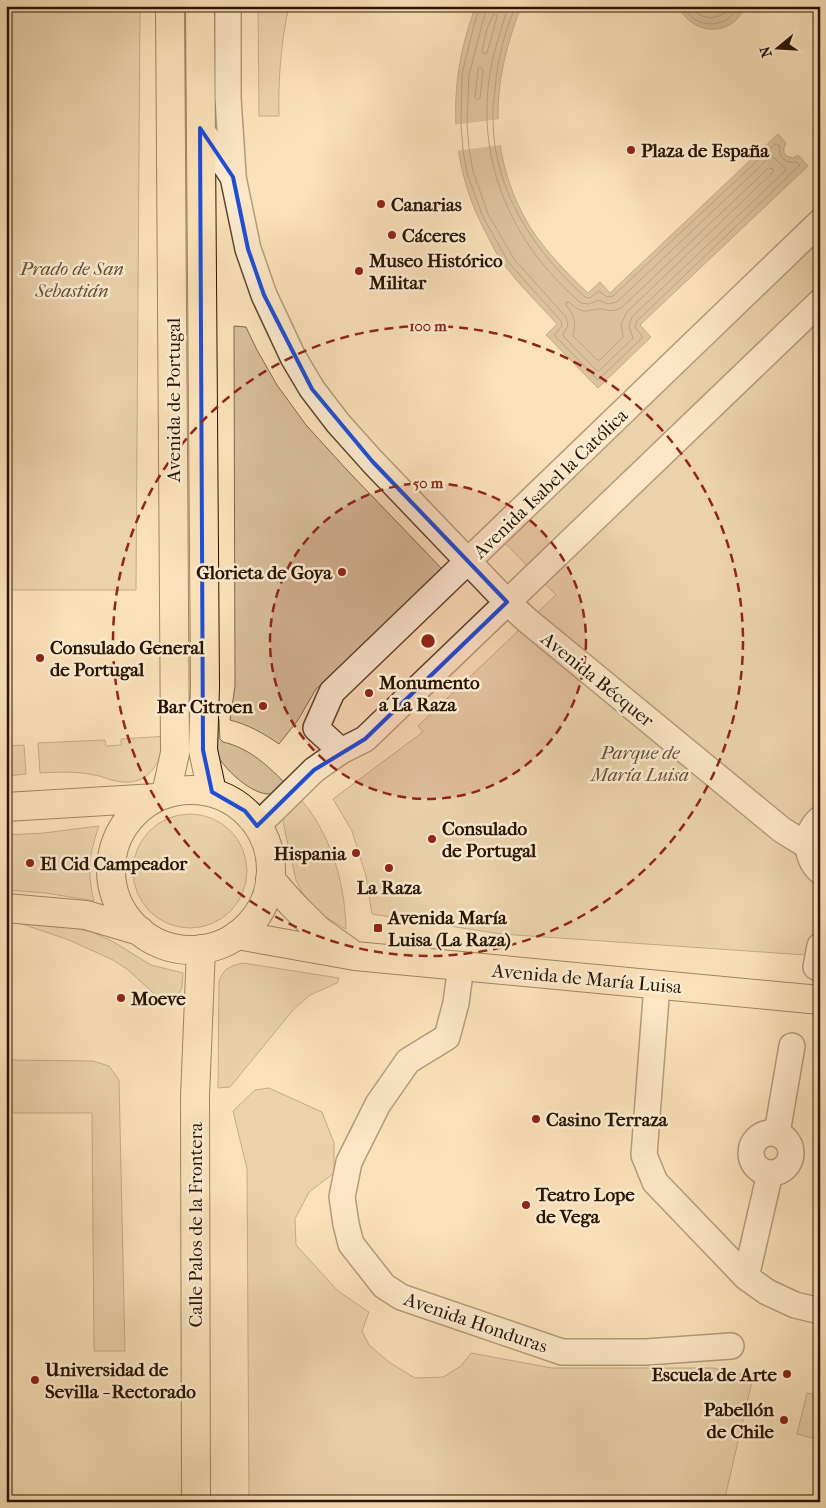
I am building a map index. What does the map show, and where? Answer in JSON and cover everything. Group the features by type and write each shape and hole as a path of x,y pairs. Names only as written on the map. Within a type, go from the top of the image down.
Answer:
{"main road":[{"name":"Avenida de Portugal","path":"161,796 175,753 170,6"},
{"name":"Avenida de Portugal","path":"200,6 205,681 203,750 212,792"},
{"path":"6,807 161,796 189,790 212,792 230,800 245,811 257,826 269,851 270,879 263,904 252,921 226,942 201,949 182,949 162,944 140,931 86,915 6,908"},
{"path":"140,931 128,919 114,891 111,876 112,860 115,844 131,817 142,806 161,796"},
{"name":"Avenida de María Luisa","path":"270,879 318,930 355,956"},
{"name":"Avenida de María Luisa","path":"237,935 355,956 820,1000"},
{"name":"Calle Palos de la Frontera","path":"196,1502 195,1096 201,949"}],"street":[{"path":"228,6 228,98 233,177"},
{"path":"200,128 233,177"},
{"name":"Avenida Bécquer","path":"233,177 248,249 264,295 293,357 312,389 338,423 507,602 528,621 782,830 808,846"},
{"name":"Avenida Isabel la Católica","path":"340,751 316,728 332,692 820,222"},
{"path":"257,826 314,770 340,751 365,739 820,302"},
{"path":"820,819 810,833 808,846 810,857 820,871"},
{"name":"Avenida Honduras","path":"461,966 456,1003 447,1037 408,1061 378,1104 349,1162 342,1197 346,1224 352,1244 384,1286 401,1297 562,1352 646,1352 731,1346"},
{"path":"657,985 644,1155 656,1182 746,1277 767,1292 795,1305 820,1311"},
{"path":"746,1277 770,1173 758,1168 751,1156 751,1149 763,1134 777,1133 792,1046"}],"highlighted area":[{"path":"200,128 233,177 248,249 264,295 312,389 372,461 507,602 365,739 314,770 257,826 245,811 212,792 203,750"}],"green space":[{"name":"Prado de San Sebastián","path":"6,6 140,6 136,590 6,590"},
{"path":"258,6 289,6 281,61 279,116 259,116"},
{"name":"Parque de María Luisa","path":"820,204 820,956 501,934 372,914 366,876 352,831 333,799 423,732 418,726 556,595 487,525"},
{"path":"234,326 246,327 277,385 306,425 442,569 316,689 298,720 279,744 256,730 230,720 235,686"},
{"path":"213,719 219,719 220,739 223,742 250,754 266,765 288,786 276,793 263,793 247,785 230,772 218,757 214,747"},
{"path":"167,736 156,764 145,777 137,781 116,781 80,773 40,773 38,743 105,740 106,746 121,745 121,739"},
{"path":"24,745 26,774 6,776 6,746"},
{"path":"298,796 319,825 334,858 343,893 346,929 324,916 307,899 296,880 283,822 284,814"},
{"path":"190,814 212,819 230,831 242,849 247,871 242,893 230,911 212,923 190,928 168,923 150,911 138,893 133,871 138,849 150,831 168,819"},
{"path":"99,826 90,863 90,881 94,901 46,893 6,890 6,835 44,833"},
{"path":"19,923 67,926 92,932 112,941 151,965 183,973 182,988 176,998 169,1001 161,1000 127,969 113,960 69,940"},
{"path":"243,963 339,978 337,983 310,995 293,1010 230,1087 218,1088 219,981 228,968"},
{"path":"6,1060 93,1061 109,1066 119,1080 125,1351 94,1351 92,1113 6,1113"},
{"path":"269,1088 322,1112 334,1143 334,1173 309,1192 295,1219 296,1245 338,1291 369,1312 362,1331 369,1345 389,1362 415,1378 443,1377 461,1366 471,1353 552,1368 713,1368 753,1377 724,1502 249,1502 247,1169 233,1111 255,1090"},
{"path":"807,1393 820,1396 820,1440 797,1434"}],"water":[{"path":"476,6 522,6 509,42 499,90 499,137 503,160 509,183 530,227 550,254 588,293 600,282 610,293 778,134 786,143 784,153 793,158 798,155 808,166 640,325 651,337 598,388 546,335 557,324 518,282 500,258 473,205 464,177 458,149 456,91 460,62"},
{"path":"678,6 745,6 739,17 731,24 722,28 712,29 693,23 684,16"}],"pier":[{"path":"500,119 502,145 455,151 453,125"}],"place":[{"name":"Plaza de España","path":"631,150"},
{"name":"Canarias","path":"381,204"},
{"name":"Cáceres","path":"392,235"},
{"name":"Museo Histórico Militar","path":"359,271"},
{"name":"Glorieta de Goya","path":"342,572"},
{"name":"Consulado General de Portugal","path":"40,658"},
{"name":"Monumento a La Raza","path":"369,693"},
{"name":"Bar Citroen","path":"263,706"},
{"name":"Consulado de Portugal","path":"432,839"},
{"name":"Hispania","path":"356,853"},
{"name":"El Cid Campeador","path":"30,863"},
{"name":"La Raza","path":"389,868"},
{"name":"Avenida María Luisa (La Raza)","path":"378,928"},
{"name":"Moeve","path":"121,998"},
{"name":"Casino Terraza","path":"536,1119"},
{"name":"Teatro Lope de Vega","path":"526,1205"},
{"name":"Escuela de Arte","path":"787,1374"},
{"name":"Universidad de Sevilla - Rectorado","path":"35,1380"},
{"name":"Pabellón de Chile","path":"784,1420"}]}
